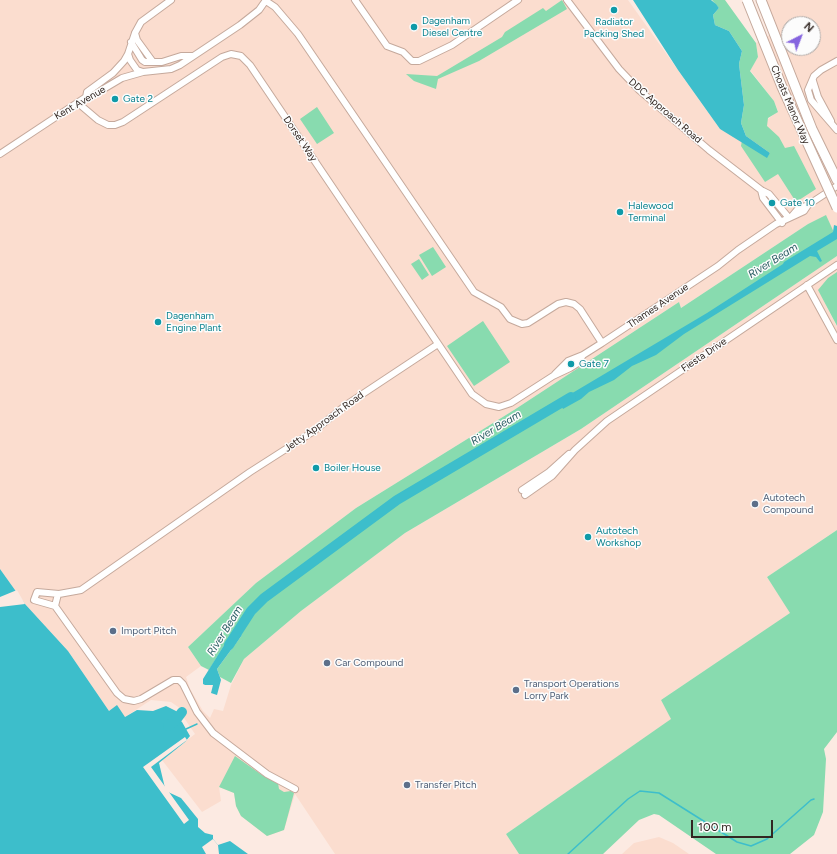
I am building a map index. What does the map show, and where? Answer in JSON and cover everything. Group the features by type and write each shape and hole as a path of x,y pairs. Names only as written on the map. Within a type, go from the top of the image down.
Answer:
{"highway":[{"name":"Choats Manor Way","path":"747,0 785,94 837,208"},
{"name":"Choats Manor Way","path":"761,0 812,129 837,180"}],"street":[{"path":"86,97 87,92 119,67 128,54 135,33 145,18 171,0"},
{"path":"356,0 387,46 403,52 412,61 419,61 452,45 518,0"},
{"path":"131,42 142,60 145,62 166,61 181,56 195,55 259,10 266,1 274,7 298,34 474,292 501,307 510,319 522,324 528,323 558,304 566,302 574,304 580,309 602,343"},
{"name":"DDC Approach Road","path":"570,1 619,69 639,90 709,150 761,190 772,196 790,217"},
{"path":"135,33 137,40 153,62"},
{"path":"128,54 137,70 143,72"},
{"name":"Dorset Way","path":"78,102 98,120 108,125 115,125 123,122 222,57 231,54 241,56 250,65 463,382"},
{"name":"Kent Avenue","path":"0,154 86,97 90,97 129,75 143,72 171,70 180,66 195,55"},
{"path":"837,61 821,70 814,76 808,90 811,100 832,122 837,130"},
{"name":"Thames Avenue","path":"463,382 472,394 481,401 499,407 518,400 553,376 561,366 568,361 583,355 602,343 732,256 740,253 778,228 798,209 808,205 837,186"},
{"path":"761,190 763,198 782,223"},
{"name":"Fiesta Drive","path":"524,493 552,476 576,450 607,421 835,267"},
{"path":"807,285 837,340"},
{"name":"Jetty Approach Road","path":"55,606 34,600 37,592 58,594 81,590 210,500 314,431 346,405 438,344"},
{"path":"58,594 55,606 117,693 124,699 134,701 141,699 173,680 179,680 183,684 197,712 213,733 267,774 296,789"}],"shaded area":[{"path":"0,0 628,0 720,129 742,140 778,111 774,101 750,70 758,57 756,43 778,30 766,0 837,0 837,239 826,216 808,224 681,308 679,302 514,410 356,508 256,583 188,647 201,666 186,677 190,689 203,711 210,718 214,709 223,711 231,685 244,659 301,611 405,533 581,429 837,256 837,298 826,305 837,327 837,530 767,577 791,613 661,700 672,719 506,834 519,854 335,854 295,794 284,830 267,836 241,816 236,806 234,793 219,787 221,801 202,812 162,760 195,734 180,712 181,709 171,702 151,700 125,717 109,711 68,651 25,604 0,569"},
{"path":"659,837 673,843 689,854 622,854 634,843"}],"green space":[{"path":"562,0 567,9 479,61 438,79 436,89 414,81 406,74 437,76 502,37 505,32 543,8 546,11"},
{"path":"712,0 725,0 756,43 758,57 750,71 774,101 778,112 768,118 767,126 779,137 785,148 794,146 816,189 796,202 778,174 765,182 741,146 742,140 767,157 770,153 746,136 741,123 744,105 739,64 742,51 729,31 715,25 713,15 719,8"},
{"path":"317,107 334,133 317,144 300,119"},
{"path":"826,215 837,239 837,256 581,429 405,533 301,611 244,659 231,683 220,677 217,669 242,635 231,634 209,670 201,666 188,647 256,583 356,508 514,410 679,302 681,308 808,224"},
{"path":"433,247 446,267 432,276 419,255"},
{"path":"419,259 429,275 422,280 411,264"},
{"path":"837,272 837,326 818,290 828,278"},
{"path":"483,321 510,362 474,386 447,346"},
{"path":"837,530 837,732 824,749 826,759 823,812 814,835 790,854 716,854 659,815 654,814 639,820 603,854 519,854 506,834 671,719 661,700 790,613 767,577"},
{"path":"235,756 262,775 278,783 279,789 284,792 291,791 294,793 284,830 267,836 241,816 236,806 234,793 219,787"}],"water":[{"path":"633,0 711,0 716,4 719,8 713,15 715,25 729,31 742,51 739,64 744,105 741,123 746,136 770,153 767,158 720,129 678,70"},
{"path":"834,225 837,226 837,239 817,251 822,261 820,262 816,257 810,256 684,334 656,355 632,366 614,380 589,392 581,399 563,409 559,401 707,313 784,262 833,232"},
{"path":"0,569 25,604 68,651 109,711 117,705 125,717 137,710 153,711 166,706 178,713 175,715 182,722 190,736 185,742 159,763 165,788 168,792 181,798 198,819 198,827 205,833 213,835 213,839 218,845 230,841 248,854 0,854"},
{"path":"231,634 242,635 217,669 221,680 217,695 211,693 213,685 203,684 203,679"}],"pier":[{"path":"17,590 25,604 0,607 0,597"},
{"path":"185,737 187,740 151,767 189,820 184,824 143,767"},
{"path":"213,839 218,845 219,854 206,854 202,847"}],"waterway":[{"name":"River Beam","path":"229,645 251,611 264,598 397,500 571,397"},
{"name":"River Beam","path":"168,726 176,720 182,712"},
{"path":"186,729 197,724"},
{"path":"568,854 628,799 640,791 659,793 737,842 751,846 767,839 814,799"}],"place":[{"name":"Radiator Packing Shed","path":"614,10"},
{"name":"Dagenham Diesel Centre","path":"414,27"},
{"name":"Gate 2","path":"115,99"},
{"name":"Gate 10","path":"772,203"},
{"name":"Halewood Terminal","path":"620,212"},
{"name":"Dagenham Engine Plant","path":"158,322"},
{"name":"Gate 7","path":"571,364"},
{"name":"Boiler House","path":"316,468"},
{"name":"Autotech Compound","path":"755,504"},
{"name":"Autotech Workshop","path":"588,537"},
{"name":"Import Pitch","path":"113,631"},
{"name":"Car Compound","path":"327,663"},
{"name":"Transport Operations Lorry Park","path":"516,690"},
{"name":"Transfer Pitch","path":"407,785"}]}
